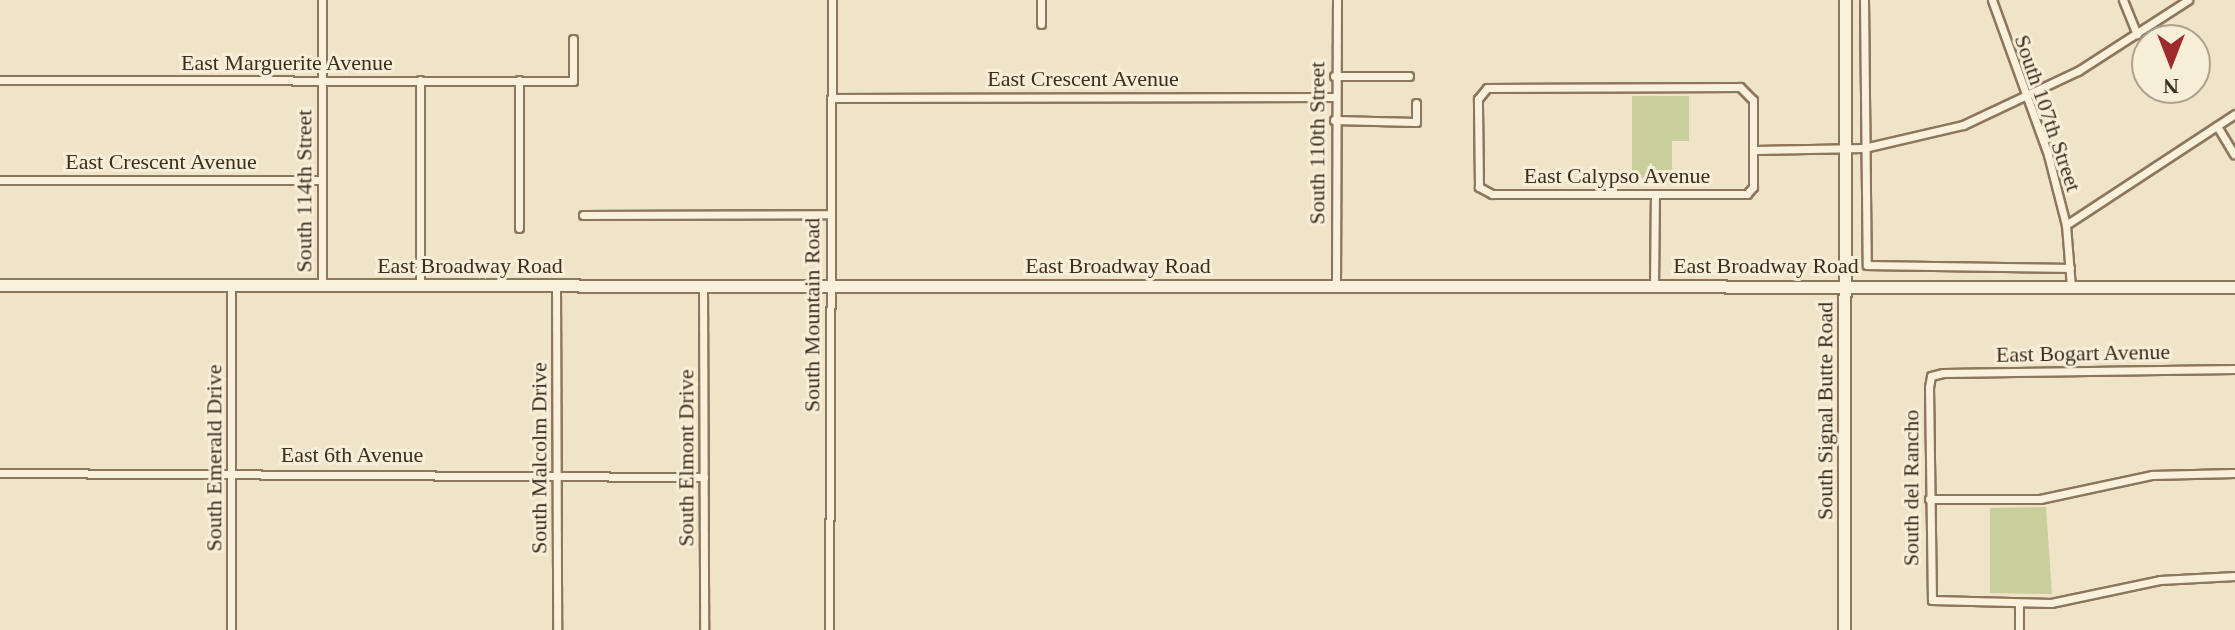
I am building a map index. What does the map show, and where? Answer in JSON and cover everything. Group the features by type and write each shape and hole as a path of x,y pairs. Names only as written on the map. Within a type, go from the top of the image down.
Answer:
{"main road":[{"name":"South Signal Butte Road","path":"1844,630 1845,0"},
{"name":"East Broadway Road","path":"0,285 2235,287"}],"street":[{"name":"South 114th Street","path":"322,0 322,286"},
{"name":"South Mountain Road","path":"829,630 832,0"},
{"path":"1041,0 1041,24"},
{"name":"South 110th Street","path":"1336,286 1334,76 1337,0"},
{"path":"1864,0 1864,148"},
{"name":"South 107th Street","path":"1992,0 2066,225 2071,287"},
{"path":"2123,0 2133,24"},
{"path":"2152,24 2188,0"},
{"path":"1754,150 1864,148 1963,125 2026,100 2131,38"},
{"name":"East Marguerite Avenue","path":"0,80 573,81 573,39"},
{"path":"1334,76 1409,76"},
{"path":"420,80 420,286"},
{"path":"519,80 519,228"},
{"name":"East Calypso Avenue","path":"1751,90 1754,150 1751,192 1655,195 1483,191 1483,91 1751,90"},
{"name":"East Crescent Avenue","path":"831,98 1334,97"},
{"path":"1334,120 1416,122 1416,103"},
{"path":"2066,225 2235,114"},
{"path":"2217,126 2234,154"},
{"name":"East Broadway Road","path":"1864,148 1867,265 2070,268"},
{"name":"East Crescent Avenue","path":"0,180 322,180"},
{"path":"1654,286 1655,195"},
{"path":"583,215 830,214"},
{"name":"South Emerald Drive","path":"231,286 231,630"},
{"name":"South Malcolm Drive","path":"556,286 557,630"},
{"name":"South Elmont Drive","path":"703,286 704,630"},
{"name":"East Bogart Avenue","path":"1931,376 2235,369"},
{"name":"South del Rancho","path":"1931,376 1929,499 1932,600 2019,603"},
{"name":"East 6th Avenue","path":"0,473 704,477"},
{"path":"1929,499 2040,499 2152,475 2235,473"},
{"path":"2019,630 2019,603 2073,600 2184,576 2235,576"}],"green space":[{"path":"1632,96 1689,96 1689,141 1672,141 1672,175 1632,179"},
{"path":"2046,507 2052,594 1990,593 1990,508"}]}
